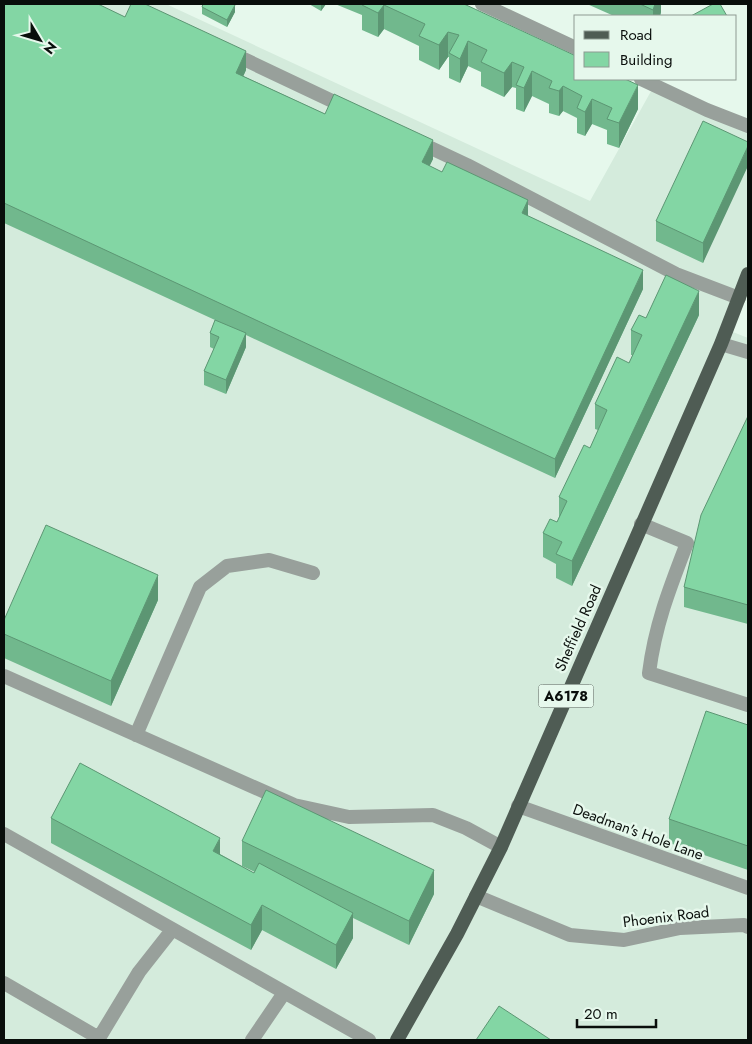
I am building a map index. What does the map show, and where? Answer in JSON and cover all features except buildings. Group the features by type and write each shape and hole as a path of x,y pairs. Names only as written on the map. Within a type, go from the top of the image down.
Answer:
{"main road":[{"name":"Sheffield Road","path":"397,1040 457,934 501,847 721,344 748,273"}],"street":[{"path":"482,4 574,47"},
{"path":"216,46 359,114"},
{"path":"643,80 707,110 748,126"},
{"path":"404,136 467,166 676,274 739,298"},
{"path":"721,344 748,352"},
{"path":"641,524 687,543 662,609 652,650 649,673 748,705"},
{"path":"136,735 200,587 227,566 269,560 312,573"},
{"path":"4,676 294,805 349,817 433,815 466,828 501,847"},
{"name":"Deadman's Hole Lane","path":"518,806 748,888"},
{"path":"4,834 369,1040"},
{"name":"Phoenix Road","path":"476,896 570,935 624,940 680,928 748,927"},
{"path":"4,984 99,1039 139,972 172,930"},
{"path":"252,1040 284,993"}],"shaded area":[{"path":"4,4 166,4 590,201 655,84 748,126 748,279 733,332 748,338 748,1040 4,1040"}]}
